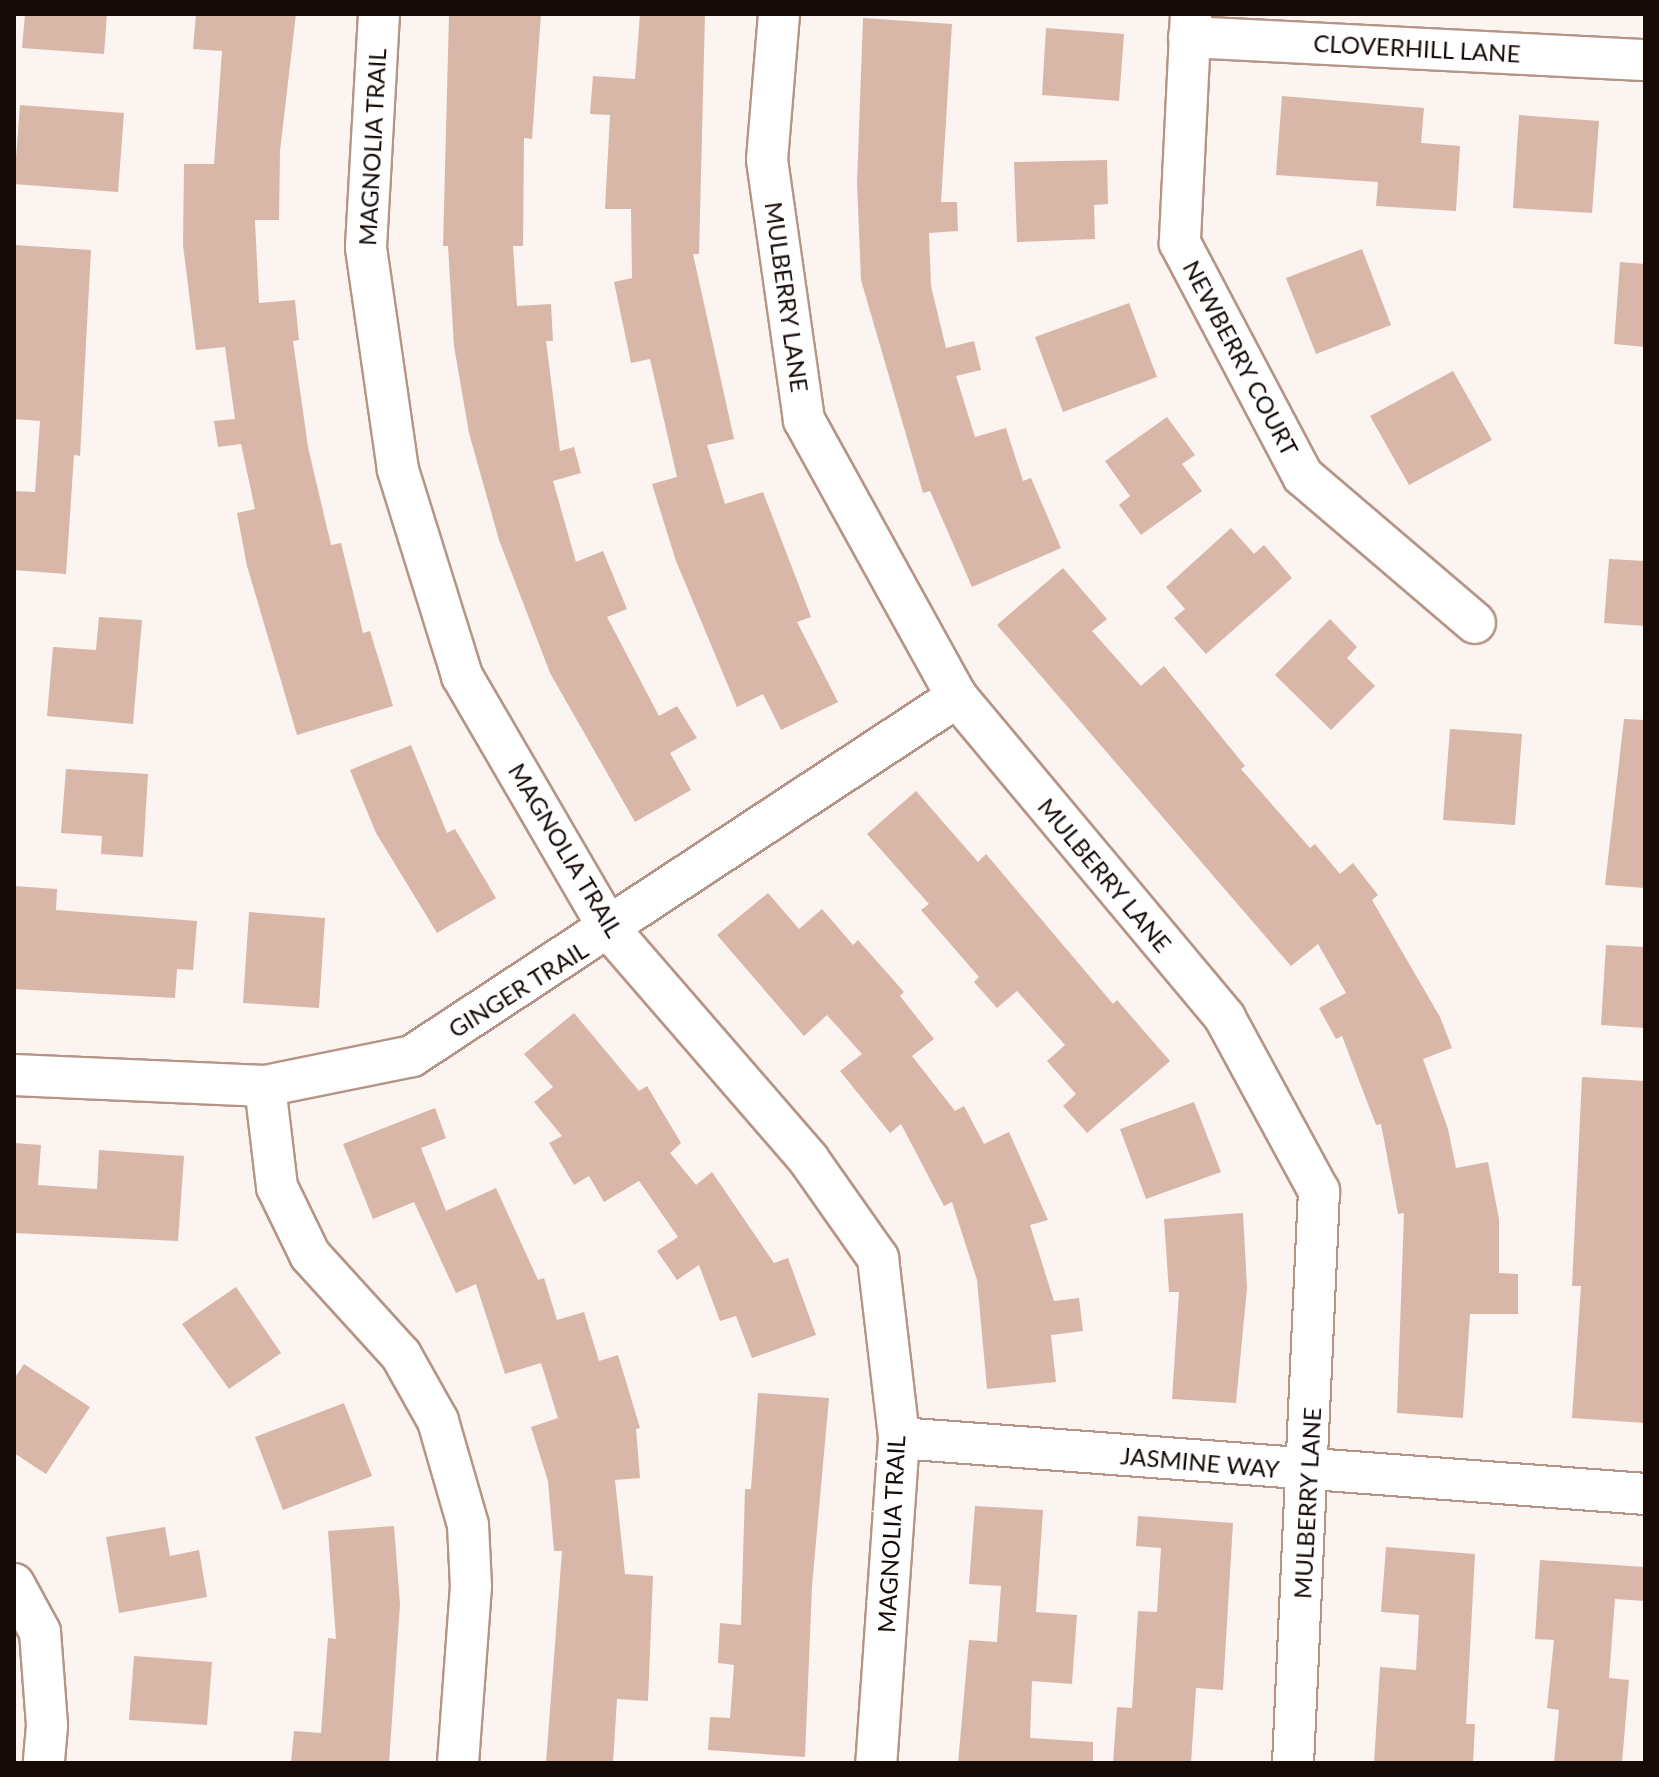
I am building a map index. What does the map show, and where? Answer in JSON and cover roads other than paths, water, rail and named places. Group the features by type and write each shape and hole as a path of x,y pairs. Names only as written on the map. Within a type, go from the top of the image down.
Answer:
{"street":[{"name":"MAGNOLIA TRAIL","path":"379,14 366,248 398,470 462,676 610,930 809,1160 878,1258 899,1438 876,1763"},
{"name":"MULBERRY LANE","path":"779,14 767,160 804,420 957,697 1225,1018 1319,1191 1310,1470 1293,1763"},
{"name":"CLOVERHILL LANE","path":"1190,25 1645,60"},
{"name":"NEWBERRY COURT","path":"1190,25 1180,243 1303,476 1475,623"},
{"name":"GINGER TRAIL","path":"14,1075 265,1086 412,1056 610,930 957,697"},
{"path":"265,1086 277,1187 310,1255 401,1355 438,1421 468,1525 471,1571 458,1763"},
{"name":"JASMINE WAY","path":"899,1438 1645,1494"},
{"path":"14,1584 40,1632 47,1726 44,1763"}]}
